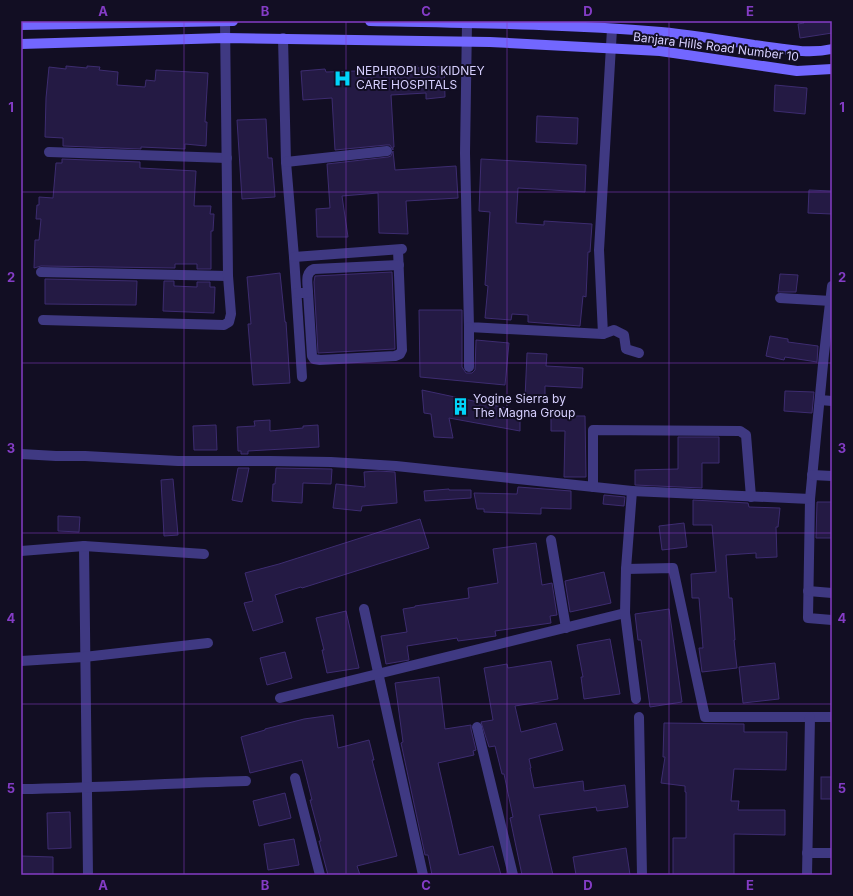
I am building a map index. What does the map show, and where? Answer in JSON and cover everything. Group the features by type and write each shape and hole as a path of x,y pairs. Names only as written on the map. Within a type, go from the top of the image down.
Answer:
{"main road":[{"path":"23,24 233,21"},
{"name":"Banjara Hills Road Number 10","path":"370,21 487,23 662,32 798,52 832,49"},
{"name":"Banjara Hills Road Number 10","path":"21,44 225,38 467,41 660,52 797,71 832,69"}],"street":[{"path":"43,320 224,325 229,322 225,21"},
{"path":"467,23 465,153 469,367"},
{"path":"603,334 599,250 612,29"},
{"path":"283,38 286,162 297,293 302,377"},
{"path":"286,162 387,151"},
{"path":"49,152 227,158"},
{"path":"294,257 400,249 399,265 402,350 400,354 395,356 320,360 314,359 312,356 307,275 310,271 314,269 399,265"},
{"path":"41,272 228,276"},
{"path":"832,286 828,354 820,400 810,499 808,591 808,618 832,620"},
{"path":"297,293 308,293"},
{"path":"780,298 831,301"},
{"path":"469,327 603,334 614,330 624,335 626,349 639,353"},
{"path":"820,400 832,401"},
{"path":"593,487 593,430 740,430 746,435 751,497"},
{"path":"21,454 178,461 271,461 396,466 632,491 810,499"},
{"path":"812,475 832,476"},
{"path":"632,491 626,569 625,613 636,699"},
{"path":"551,540 566,628"},
{"path":"21,551 84,546 204,554"},
{"path":"84,546 84,657 88,875"},
{"path":"626,569 673,568 705,717 832,717"},
{"path":"808,591 832,593"},
{"path":"364,609 423,875"},
{"path":"280,698 625,613"},
{"path":"21,661 84,657 208,643"},
{"path":"639,717 642,875"},
{"path":"807,875 810,717"},
{"path":"477,727 513,875"},
{"path":"295,778 320,875"},
{"path":"21,789 246,782"},
{"path":"807,853 832,853"}],"building":[{"path":"803,21 832,21 832,33 800,38 798,24 804,23"},
{"path":"417,65 417,68 444,66 445,97 426,99 426,93 391,95 393,150 390,145 386,145 335,150 332,98 303,100 301,71 325,69 326,72 356,71 357,73 394,71 394,66"},
{"path":"66,66 87,68 87,66 100,67 99,70 118,72 117,85 145,87 146,80 155,81 156,70 208,73 205,122 207,122 206,146 185,144 185,149 141,147 141,149 63,146 63,138 45,137 46,98 49,67 66,69"},
{"path":"775,85 807,88 805,114 774,111"},
{"path":"537,116 578,118 577,144 536,142"},
{"path":"266,119 268,158 272,158 275,197 242,199 237,120"},
{"path":"393,151 395,170 456,166 458,198 406,201 408,234 379,233 378,193 342,196 348,237 317,237 316,209 330,208 327,164 388,157 391,156"},
{"path":"62,159 140,162 140,168 196,171 194,206 211,206 210,214 214,214 213,231 211,231 211,269 197,269 197,264 175,264 175,268 41,266 34,268 35,240 39,240 41,219 36,219 39,197 53,198 56,163 62,163"},
{"path":"481,159 586,165 585,192 518,188 516,223 544,225 544,221 592,224 590,252 588,252 586,297 583,296 580,326 528,322 528,315 512,314 511,320 485,318 488,286 485,285 490,212 479,211"},
{"path":"809,190 832,191 832,214 808,213"},
{"path":"392,272 395,349 318,353 314,282 315,276"},
{"path":"280,273 286,322 290,383 253,385 248,324 251,324 247,277"},
{"path":"780,274 798,275 796,292 778,292"},
{"path":"45,279 137,281 136,305 45,304"},
{"path":"164,281 174,281 174,286 197,287 197,282 210,282 210,287 215,287 214,313 163,311"},
{"path":"419,310 462,310 462,367 466,373 472,373 475,370 476,340 509,343 505,385 420,377"},
{"path":"770,336 788,339 788,342 818,346 817,362 785,357 784,360 766,356"},
{"path":"527,353 547,354 546,366 583,368 582,388 545,386 545,398 525,398"},
{"name":"Yogine Sierra by The Magna Group","path":"422,390 520,411 520,431 449,418 453,438 434,437 431,414 424,413"},
{"path":"785,391 814,392 812,413 784,411"},
{"path":"551,416 585,416 586,477 564,477 565,431 551,431"},
{"path":"270,420 270,431 318,425 319,447 248,451 248,454 241,454 241,451 238,451 237,427 255,426 254,421"},
{"path":"216,425 217,450 194,450 193,426"},
{"path":"678,437 719,437 719,463 702,463 702,488 635,485 635,470 678,469"},
{"path":"238,468 249,468 242,502 232,500"},
{"path":"276,468 332,469 331,484 303,483 302,503 272,501"},
{"path":"364,472 395,472 397,503 362,506 361,511 333,508 336,484 365,487"},
{"path":"173,479 178,535 164,536 161,480"},
{"path":"518,487 571,491 571,509 541,508 541,514 484,512 484,509 477,509 474,493 517,494"},
{"path":"449,489 471,490 471,498 425,501 424,491"},
{"path":"604,495 625,497 624,506 603,504"},
{"path":"693,500 748,503 749,507 780,508 778,527 776,527 777,557 756,558 756,553 726,555 729,598 732,598 737,668 702,672 699,648 703,648 699,598 692,598 691,574 716,572 712,525 693,525"},
{"path":"817,502 832,502 832,538 816,538"},
{"path":"58,516 80,517 79,532 58,531"},
{"path":"420,519 429,548 275,595 283,622 253,631 244,603 253,601 245,573 279,564"},
{"path":"684,523 687,547 662,550 659,526"},
{"path":"536,543 542,585 552,583 557,615 550,616 551,623 495,631 496,636 458,641 457,638 407,646 409,660 386,664 381,636 407,632 403,609 469,598 468,588 498,583 493,549"},
{"path":"604,572 611,603 570,612 565,581"},
{"path":"669,609 682,702 650,707 641,640 638,640 635,614"},
{"path":"346,611 359,668 327,673 322,650 324,650 316,618"},
{"path":"610,639 620,694 584,699 581,677 583,677 577,645"},
{"path":"285,652 292,678 267,685 260,658"},
{"path":"551,661 558,699 515,706 521,732 556,723 563,750 529,759 534,788 583,781 584,791 625,785 628,807 597,811 596,807 539,815 553,875 522,875 510,818 513,817 504,774 502,774 495,746 489,747 481,722 493,720 484,668 507,664 508,668"},
{"path":"775,663 779,699 743,703 739,667"},
{"path":"439,677 445,729 471,725 476,750 473,751 474,755 438,763 459,855 493,846 501,875 432,875 428,855 425,855 401,743 403,742 395,683"},
{"path":"333,715 338,748 369,740 374,760 372,760 397,856 357,866 360,875 328,875 319,841 321,841 310,800 312,800 302,760 250,773 241,737 304,719"},
{"path":"664,723 744,724 744,732 787,732 786,770 734,769 731,801 739,801 738,810 785,810 785,835 734,834 734,875 673,875 673,838 686,838 686,792 685,786 661,783 665,757 663,757"},
{"path":"821,777 832,777 832,799 821,799"},
{"path":"285,793 291,818 259,826 253,801"},
{"path":"70,812 71,848 48,849 47,813"},
{"path":"294,839 299,865 268,870 264,844"},
{"path":"626,848 630,875 576,875 573,857"},
{"path":"21,856 53,857 53,875 21,875"}],"place":[{"name":"NEPHROPLUS KIDNEY CARE HOSPITALS","path":"343,78"},
{"name":"Yogine Sierra by The Magna Group","path":"460,406"}]}
